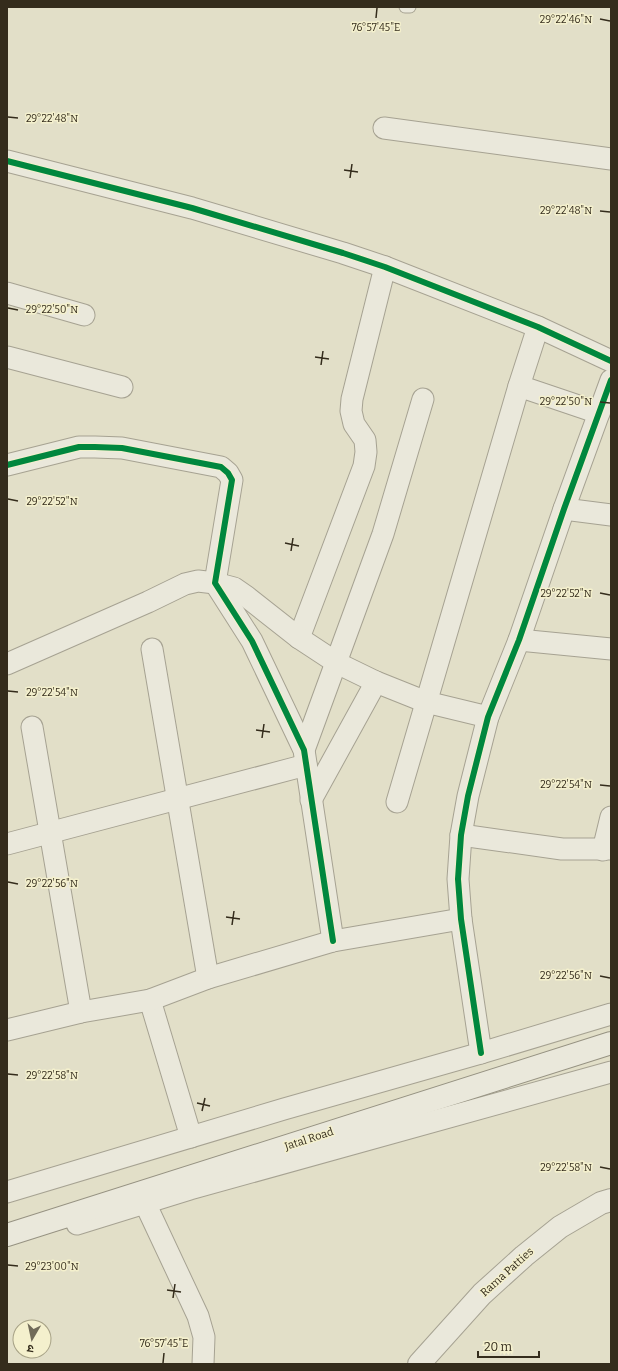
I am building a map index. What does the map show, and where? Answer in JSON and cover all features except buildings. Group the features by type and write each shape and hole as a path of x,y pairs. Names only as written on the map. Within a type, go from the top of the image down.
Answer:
{"main road":[{"name":"Jatal Road","path":"7,1235 611,1043"},
{"name":"Rama Patties","path":"419,1364 482,1294 524,1256 560,1227 601,1203 611,1200"}],"street":[{"path":"384,128 611,159"},
{"path":"7,161 192,208 343,252 538,327 611,361"},
{"path":"298,638 364,466 366,452 365,440 354,424 351,411 352,399 385,267"},
{"path":"7,293 84,316"},
{"path":"397,802 519,386 538,327"},
{"path":"7,357 122,387"},
{"path":"481,1053 461,919 458,879 461,835 468,796 488,717 519,640 564,509 611,380"},
{"path":"519,386 599,413"},
{"path":"305,757 382,534 423,398"},
{"path":"7,465 79,447 95,447 122,448 221,467 228,473 232,480 215,583 252,641 305,757 333,942"},
{"path":"564,509 611,515"},
{"path":"7,664 148,602 185,584 198,580 234,588 298,638 337,663 376,682 426,702 488,717"},
{"path":"519,640 611,649"},
{"path":"152,649 208,978"},
{"path":"312,800 376,682"},
{"path":"32,727 81,1012"},
{"path":"7,844 178,798 305,757"},
{"path":"461,835 562,849 607,850 611,817"},
{"path":"7,1030 81,1012 150,1000 208,978 333,942 461,919"},
{"path":"150,1000 191,1137"},
{"path":"7,1192 284,1109 611,1014"},
{"path":"7,1245 206,1185 611,1072"},
{"path":"145,1203 198,1316 204,1337 203,1364"}],"lane":[{"path":"405,7 410,7"}],"cycle path":[{"path":"7,161 192,208 343,253 385,267 538,327 611,361"},
{"path":"481,1053 461,919 458,879 461,835 468,796 488,717 519,640 564,509 611,380"},
{"path":"7,465 79,447 95,447 122,448 221,467 228,473 232,480 215,583 252,641 304,750 333,941"}]}
